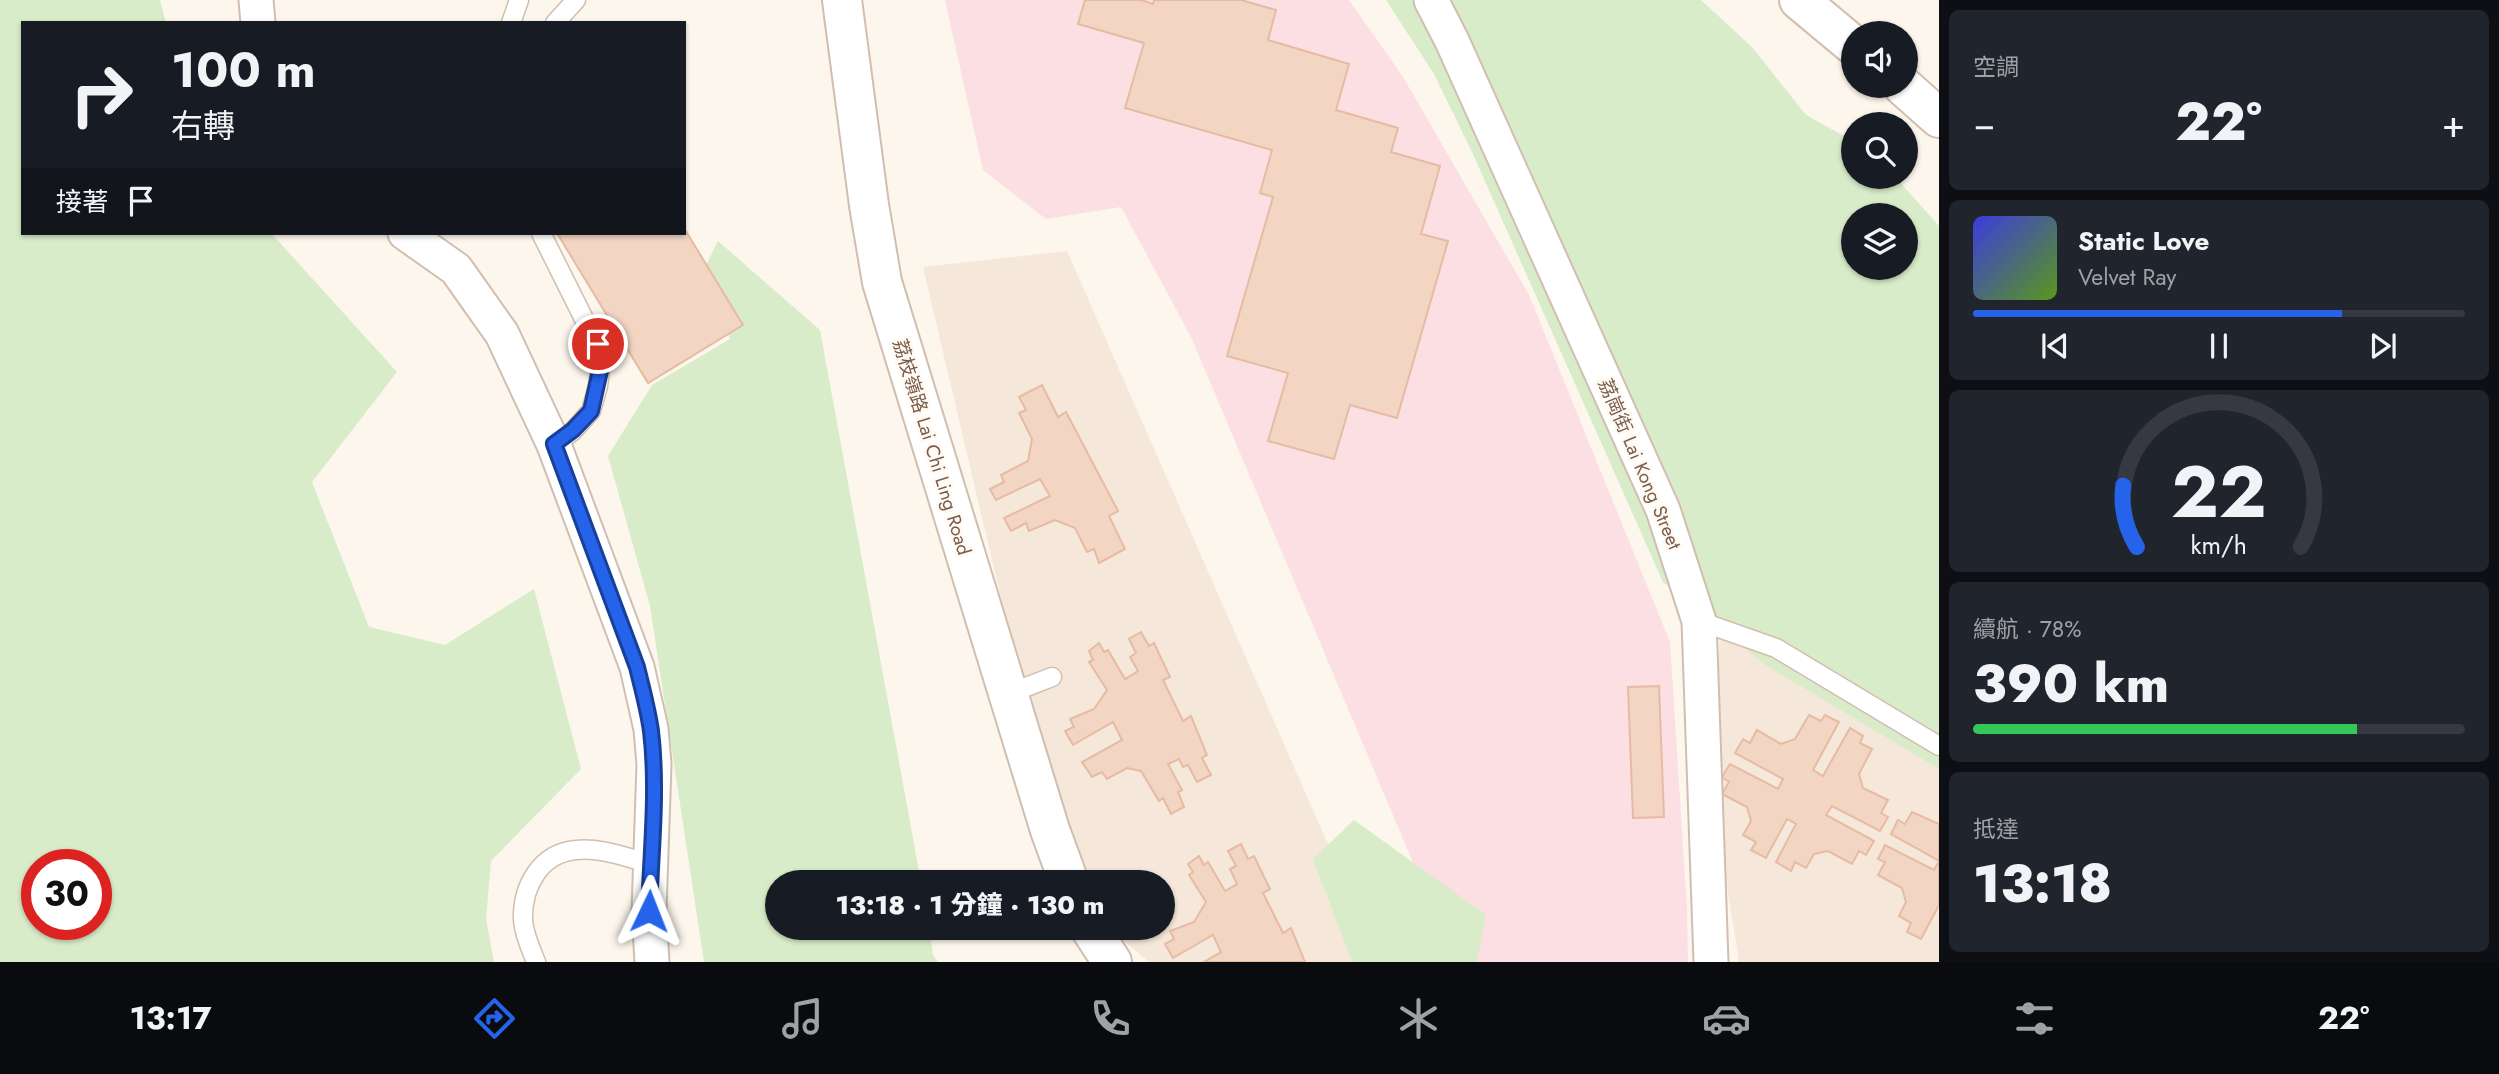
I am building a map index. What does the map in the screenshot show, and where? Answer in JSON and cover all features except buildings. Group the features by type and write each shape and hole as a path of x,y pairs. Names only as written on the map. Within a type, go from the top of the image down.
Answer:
{"street":[{"path":"256,0 258,21"},
{"name":"荔枝嶺路 Lai Chi Ling Road","path":"842,0 882,282 1065,870"},
{"name":"荔崗街 Lai Kong Street","path":"1431,0 1458,54 1663,510 1699,621 1711,962"},
{"path":"1799,0 1841,35"},
{"path":"1916,98 1939,118"},
{"path":"408,235 456,269 502,334 554,444 637,667 651,729 653,764 649,911 652,962"},
{"path":"1098,940 1112,962"}],"lane":[{"path":"512,21 519,0"},
{"path":"557,21 576,0"},
{"path":"542,235 602,355 591,411 573,430 554,444"},
{"path":"1699,621 1776,648 1939,746"},
{"path":"1009,694 1052,677"},
{"path":"536,962 526,933 524,911 531,881 542,864 558,855 576,850 595,851 651,864"}],"shaded area":[{"path":"945,0 1349,0 1403,77 1529,295 1670,642 1688,962 1455,962 1191,337 1121,207 1046,219 983,170"},
{"path":"1067,251 1380,962 1149,962 1123,940 1175,940 1175,870 1085,870 1031,726 923,267"},
{"path":"1722,581 1939,715 1939,962 1739,962 1718,829 1718,677"}],"green space":[{"path":"0,0 160,0 165,21 21,21 21,235 273,235 397,372 312,482 369,627 445,645 534,589 581,769 491,861 486,919 494,962 0,962"},
{"path":"1386,0 1701,0 1752,47 1806,115 1841,134 1841,189 1906,189 1939,226 1939,769 1767,666 1663,582 1472,152 1434,74"},
{"path":"718,241 820,330 919,870 765,870 765,940 931,940 933,955 938,962 704,962 650,606 608,456 652,385 730,339 704,269"},
{"path":"1354,820 1486,915 1477,962 1352,962 1313,859"}],"route":[{"path":"598,344 602,362 591,411 573,430 554,444 637,667 645,696 651,729 653,764 649,911"}]}
